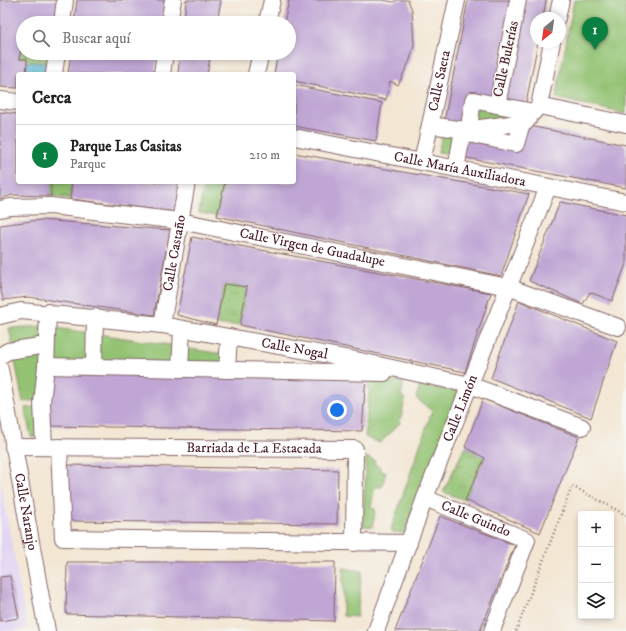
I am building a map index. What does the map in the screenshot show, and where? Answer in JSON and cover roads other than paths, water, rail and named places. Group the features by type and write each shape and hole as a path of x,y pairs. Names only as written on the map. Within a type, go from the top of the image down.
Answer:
{"street":[{"path":"63,16 65,0"},
{"path":"171,16 173,0"},
{"path":"269,16 272,0"},
{"name":"Calle Saeta","path":"422,162 457,0"},
{"name":"Calle Bulerías","path":"518,0 497,105 536,109 626,124"},
{"path":"558,12 560,0"},
{"path":"430,125 465,130 526,122 536,109 551,48"},
{"path":"54,72 56,60"},
{"path":"162,72 164,60"},
{"path":"256,72 259,60"},
{"path":"0,100 16,102"},
{"path":"456,169 473,100 497,105"},
{"name":"Calle María Auxiliadora","path":"296,137 626,202"},
{"name":"Calle Castaño","path":"162,325 187,184"},
{"name":"Calle Limón","path":"376,631 425,498 548,186"},
{"name":"Calle Virgen de Guadalupe","path":"0,209 10,207 51,206 180,221 508,287 618,327"},
{"name":"Calle Nogal","path":"0,316 21,311 48,312 162,325 351,359 470,385 582,427"},
{"path":"48,312 46,366 42,403 51,447 63,538 409,543"},
{"path":"94,367 95,317"},
{"path":"180,369 182,329"},
{"path":"227,370 229,337"},
{"path":"0,356 8,351 46,345"},
{"path":"46,366 420,374"},
{"name":"Calle Naranjo","path":"0,369 47,631"},
{"name":"Barriada de La Estacada","path":"14,447 355,449 354,543"},
{"name":"Calle Guindo","path":"425,498 527,540 492,631"}],"water":[{"path":"27,62 46,63 45,72 26,70"}],"place":[{"name":"Parque Las Casitas","path":"595,50"}]}
